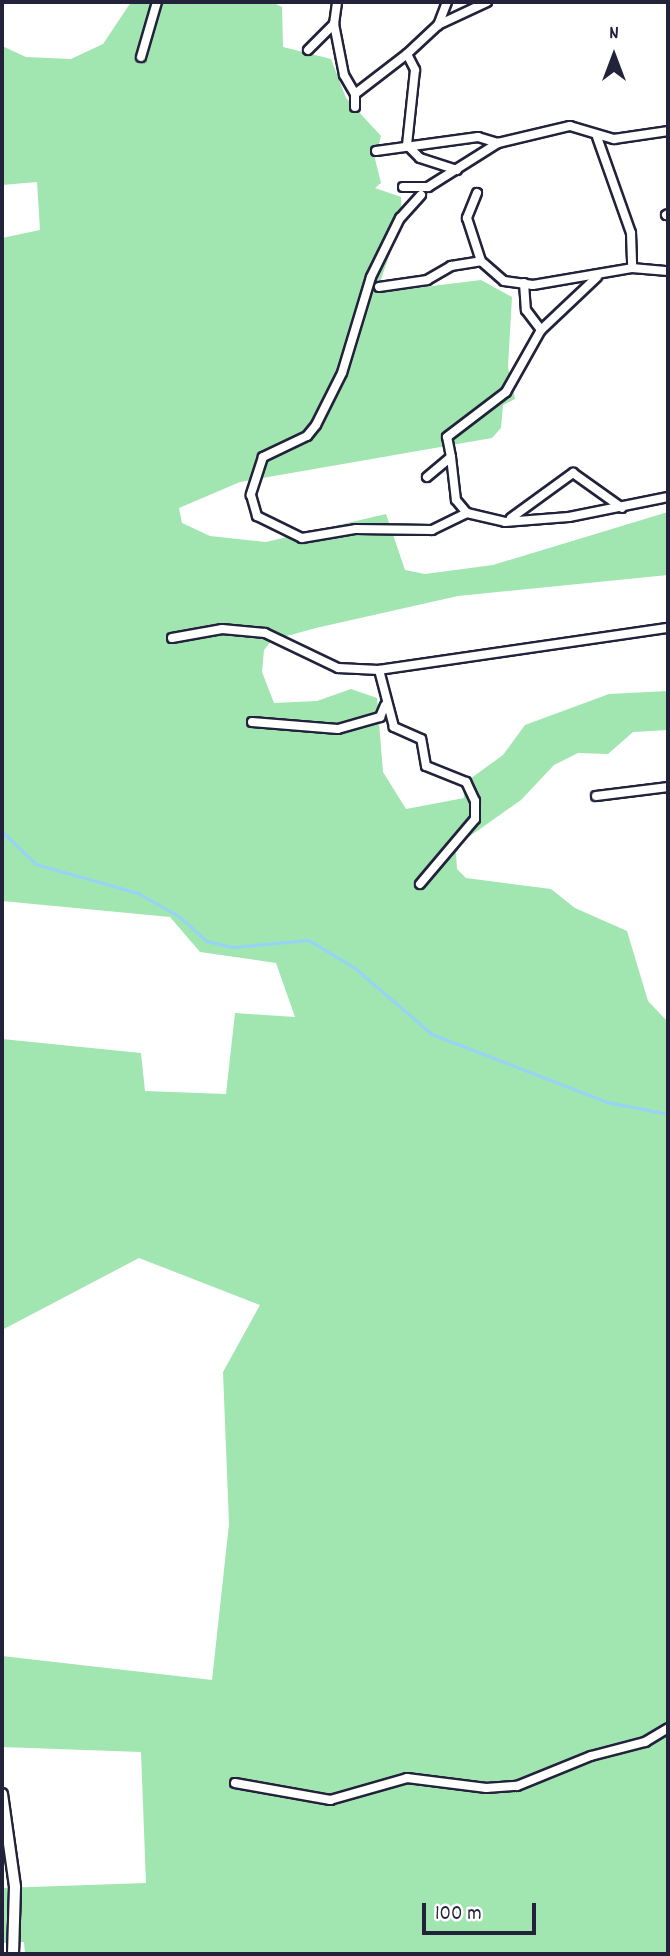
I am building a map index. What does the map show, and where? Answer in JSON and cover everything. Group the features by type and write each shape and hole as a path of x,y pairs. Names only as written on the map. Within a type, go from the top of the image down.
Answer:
{"main road":[{"path":"2,1794 15,1886 13,1954"}],"street":[{"path":"141,57 157,2"},
{"path":"337,2 334,24 344,75 355,94 355,107"},
{"path":"438,25 447,2"},
{"path":"355,94 407,54 438,25 487,2"},
{"path":"309,50 334,24"},
{"path":"407,54 415,70 407,145 420,159 457,170"},
{"path":"403,187 428,187 498,143 570,126 597,137 668,131"},
{"path":"376,151 407,145 422,148 478,137 498,143"},
{"path":"597,137 631,233 632,268"},
{"path":"477,193 467,218 481,261 504,281 524,283 597,277 632,268 668,271"},
{"path":"421,195 398,221 370,277 330,401 307,436 263,457 254,478 251,508 265,522 302,538 356,529 432,530 467,513"},
{"path":"379,287 427,280 450,265 481,261"},
{"path":"597,277 541,331 506,391 489,410 447,437 456,499 467,513 486,521 622,508 668,498"},
{"path":"524,283 526,310 541,331"},
{"path":"427,477 451,457"},
{"path":"511,518 573,473 622,508"},
{"path":"172,638 222,629 265,633 338,668 379,670 668,628"},
{"path":"379,670 385,705 394,727 421,739 426,766 466,782 475,802 475,819 420,884"},
{"path":"252,722 338,729 380,717 385,705"},
{"path":"596,796 668,787"},
{"path":"234,1783 330,1800 407,1778 486,1788 517,1786 591,1756 645,1742 668,1728"}],"green space":[{"path":"131,2 272,2 282,7 283,47 331,59 346,98 381,136 375,159 381,183 375,188 401,197 402,220 376,293 481,280 512,297 508,367 515,399 503,405 501,428 492,438 240,482 179,508 182,523 210,536 266,542 386,514 405,570 425,574 493,565 668,512 668,575 458,596 316,628 272,640 264,650 262,672 274,703 317,701 351,689 377,698 383,772 406,809 464,798 463,784 503,755 525,725 609,694 668,691 668,730 633,732 608,754 578,753 554,765 521,800 463,841 456,853 457,869 466,878 551,889 575,908 627,931 648,1001 668,1022 668,1954 25,1954 24,1942 2,1943 2,1888 146,1883 141,1752 2,1747 2,1656 212,1680 229,1524 223,1372 260,1305 139,1258 2,1330 2,1039 141,1053 145,1091 226,1094 235,1013 295,1017 276,963 200,952 170,917 2,901 2,238 40,230 37,182 2,185 2,46 26,57 71,59 103,44"}],"waterway":[{"path":"2,831 36,864 138,893 179,916 207,941 233,947 309,940 355,968 432,1034 607,1102 668,1114"}]}
